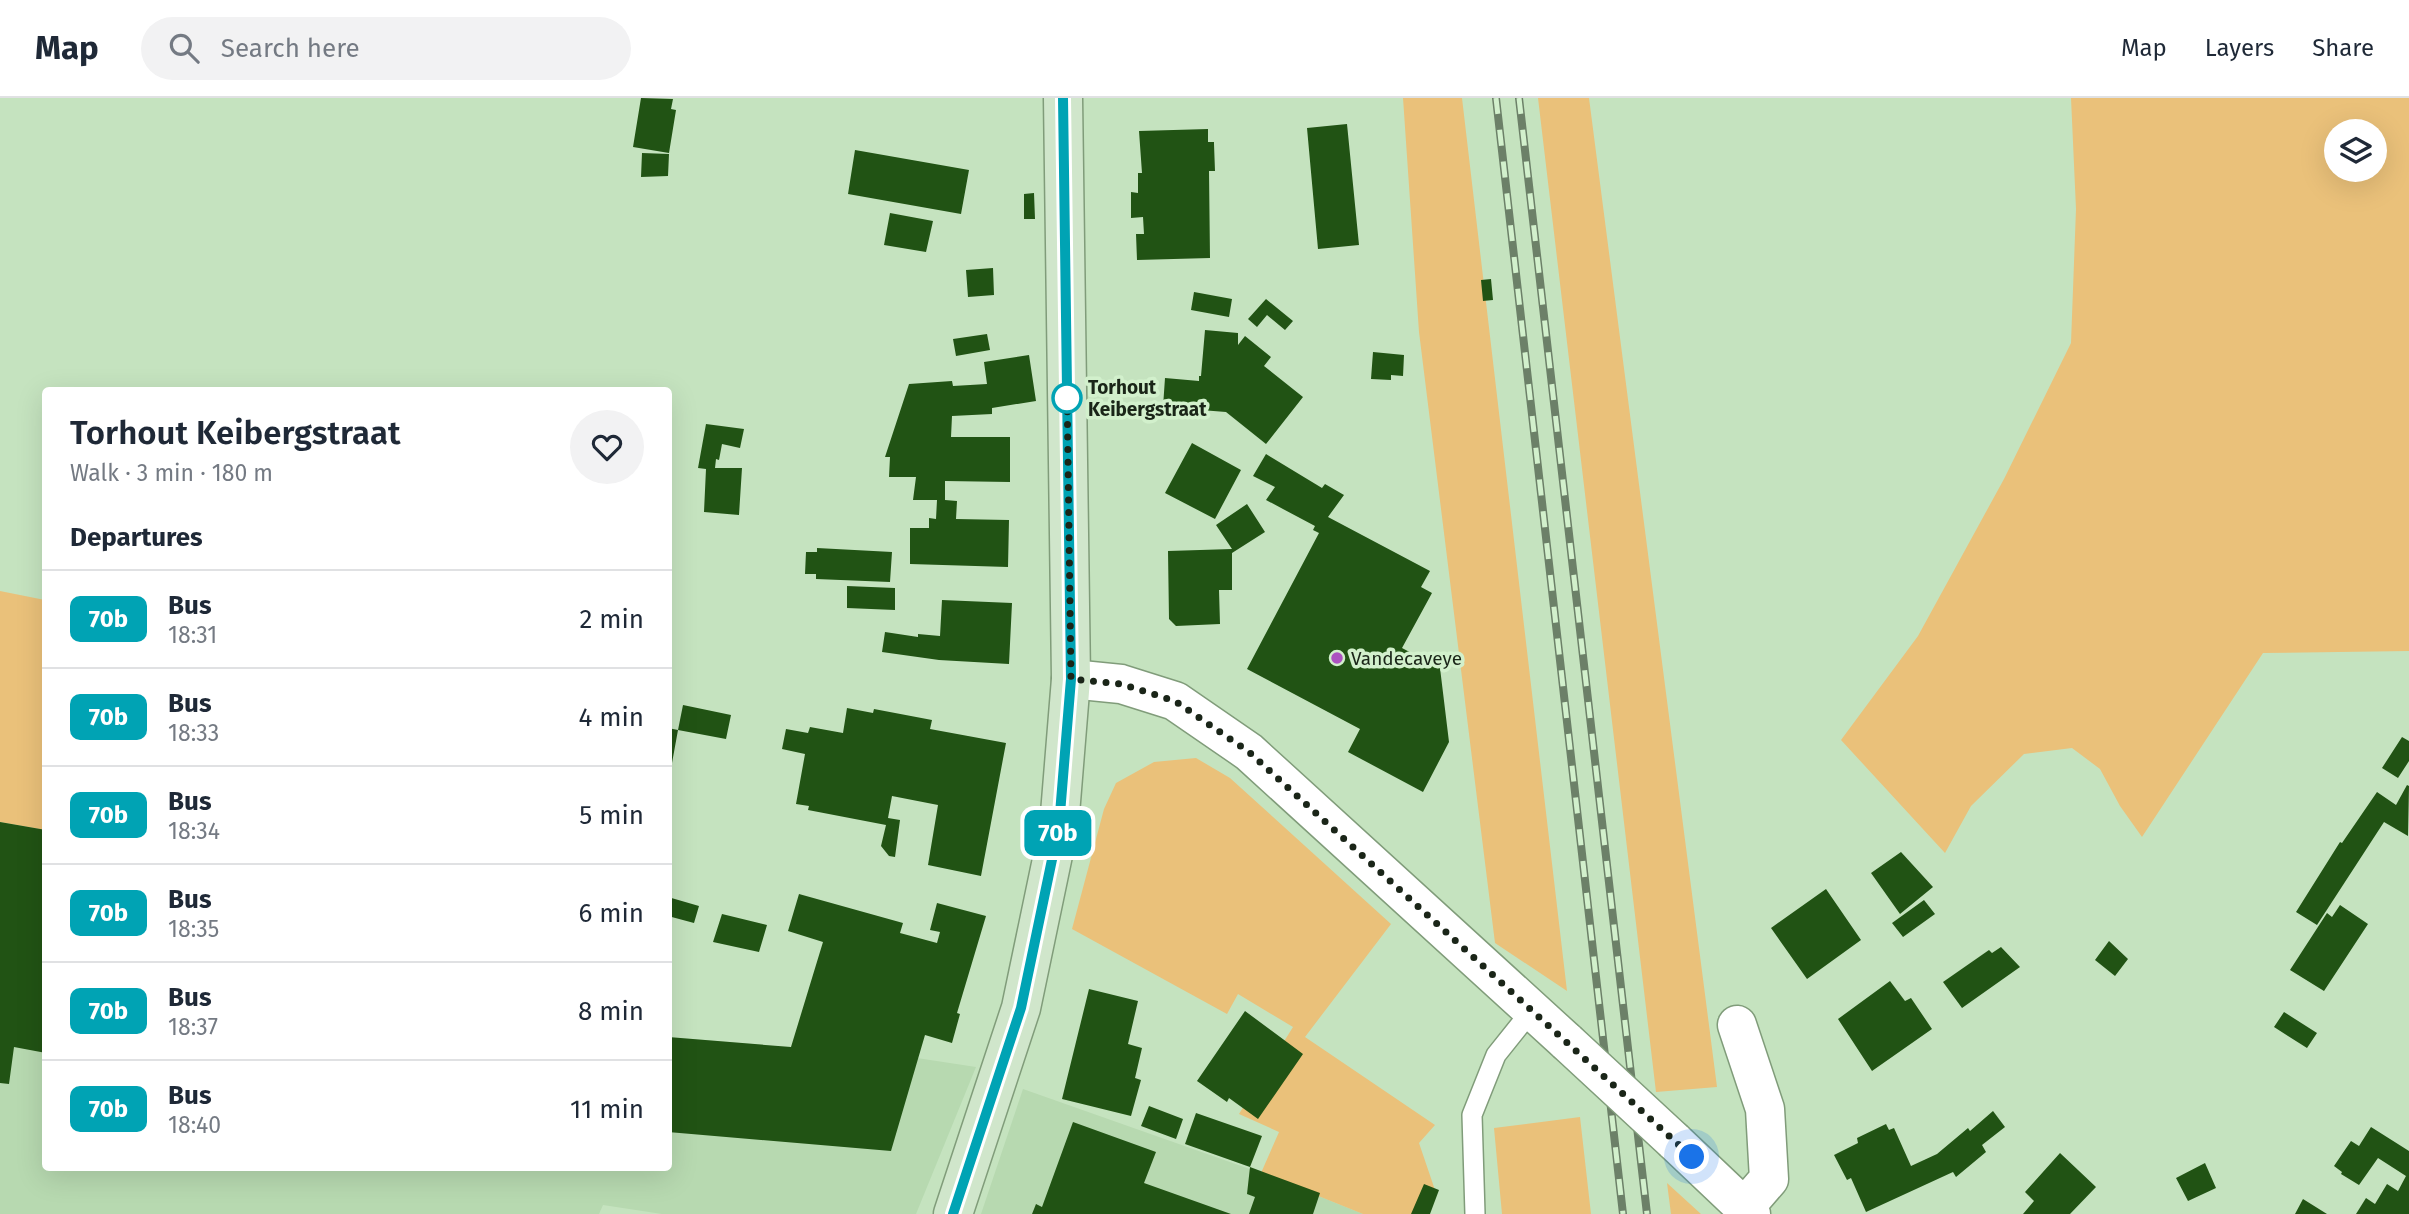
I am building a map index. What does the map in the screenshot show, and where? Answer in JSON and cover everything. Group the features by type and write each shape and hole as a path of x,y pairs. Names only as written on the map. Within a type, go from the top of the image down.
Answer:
{"street":[{"path":"953,1214 1021,1008 1059,826 1071,679 1063,98"},
{"path":"1071,679 1121,684 1175,701 1249,752 1748,1211 1769,1179 1765,1109 1737,1025"}],"lane":[{"path":"1475,1214 1472,1115 1496,1055 1532,1010"}],"shaded area":[{"path":"1403,98 1462,98 1567,991 1495,943 1419,332"},
{"path":"1538,98 1589,98 1717,1087 1656,1092"},
{"path":"2071,98 2409,98 2409,651 2263,653 2142,837 2120,806 2100,769 2072,748 2024,754 1971,806 1945,853 1841,740 1918,636 2004,479 2071,343 2076,209"},
{"path":"0,591 42,599 42,829 0,822"},
{"path":"1196,758 1230,778 1391,924 1305,1037 1435,1125 1419,1143 1436,1193 1424,1214 1363,1214 1261,1173 1279,1132 1239,1114 1293,1027 1238,994 1227,1014 1072,929 1104,809 1116,783 1154,762"},
{"path":"0,822 42,829 42,1171 672,1171 672,1037 917,1058 976,1067 916,1214 662,1214 603,1205 599,1214 0,1214"},
{"path":"1023,1089 1261,1173 1363,1214 981,1214"},
{"path":"1580,1117 1591,1214 1502,1214 1494,1128"},
{"path":"1667,1183 1701,1214 1671,1214"}],"building":[{"path":"641,98 673,99 671,109 676,110 669,153 633,147"},
{"path":"1347,124 1359,245 1318,249 1307,128"},
{"path":"1208,129 1208,142 1214,142 1215,171 1209,171 1210,258 1137,260 1136,234 1144,234 1143,217 1131,218 1131,192 1138,193 1138,173 1142,173 1139,131"},
{"path":"855,150 969,170 961,214 848,194"},
{"path":"642,153 669,154 668,176 641,177"},
{"path":"1034,193 1035,219 1024,219 1024,194"},
{"path":"890,213 933,221 926,252 884,245"},
{"path":"993,268 994,295 968,297 966,270"},
{"path":"1491,279 1493,300 1483,301 1481,280"},
{"path":"1194,292 1232,299 1229,317 1191,310"},
{"path":"1266,299 1293,321 1285,330 1267,315 1257,327 1248,319"},
{"path":"1205,330 1238,333 1238,345 1245,336 1271,357 1264,366 1303,397 1266,444 1226,412 1163,407 1165,378 1199,381"},
{"path":"987,334 990,350 956,356 953,339"},
{"path":"1373,352 1404,355 1403,376 1391,375 1391,380 1371,379"},
{"path":"1029,355 1036,401 992,408 992,414 952,416 951,437 1010,437 1010,482 945,481 945,500 957,501 956,519 1009,520 1008,567 910,564 910,528 929,528 929,518 936,519 937,500 913,500 916,477 889,477 890,457 885,457 909,384 952,381 953,386 987,384 984,362"},
{"path":"706,424 744,429 740,448 722,444 715,468 742,468 739,515 704,512 706,469 698,468"},
{"path":"1192,443 1241,470 1215,519 1165,493"},
{"name":"Vandecaveye","path":"1266,454 1322,488 1325,484 1344,495 1328,517 1430,571 1421,587 1432,593 1402,648 1440,668 1449,742 1423,792 1348,752 1360,729 1247,669 1319,533 1313,530 1315,526 1266,500 1275,487 1253,476"},
{"path":"1247,504 1265,532 1232,553 1232,590 1219,590 1220,624 1176,626 1169,619 1168,551 1232,549 1216,525"},
{"path":"817,548 892,552 890,582 816,579 816,574 805,574 806,552 817,552"},
{"path":"847,586 895,588 895,610 847,608"},
{"path":"942,600 1012,603 1009,664 939,660 882,652 885,632 918,637 918,634 940,636"},
{"path":"683,705 731,715 726,739 678,730"},
{"path":"847,708 873,713 874,709 932,720 930,729 1006,743 981,876 928,865 938,805 892,796 888,818 900,820 895,857 889,856 881,846 886,825 808,810 809,806 796,804 805,754 782,749 786,729 808,733 810,727 843,733"},
{"path":"672,729 678,730 672,763"},
{"path":"2402,737 2409,741 2409,761 2398,778 2382,768"},
{"path":"2407,785 2408,836 2384,822 2317,925 2296,912 2340,842 2342,843 2377,792 2396,805"},
{"path":"0,822 42,829 42,1052 14,1047 9,1084 0,1083"},
{"path":"1901,852 1933,887 1900,914 1871,873"},
{"path":"1826,889 1861,940 1807,979 1771,928"},
{"path":"799,894 903,923 900,933 937,943 940,932 930,930 937,903 986,916 957,1013 960,1014 952,1043 925,1035 891,1151 672,1132 672,1037 791,1047 823,942 788,931"},
{"path":"672,898 699,906 694,923 672,917"},
{"path":"1924,900 1935,914 1903,937 1892,923"},
{"path":"2340,905 2368,924 2324,991 2290,970 2327,913 2332,917"},
{"path":"722,914 767,925 759,952 713,942"},
{"path":"2109,941 2128,959 2115,976 2095,960"},
{"path":"2001,947 2020,967 1962,1008 1943,982 1989,950 1992,953"},
{"path":"1890,981 1905,1001 1911,998 1932,1029 1872,1071 1838,1019"},
{"path":"1089,989 1138,1001 1128,1044 1142,1048 1135,1078 1141,1080 1131,1116 1062,1099"},
{"path":"1245,1011 1303,1054 1258,1119 1229,1098 1227,1102 1197,1081"},
{"path":"2284,1012 2317,1033 2307,1048 2274,1027"},
{"path":"1149,1106 1183,1119 1176,1139 1141,1126"},
{"path":"1993,1111 2005,1127 1982,1145 1986,1152 1956,1177 1953,1172 1866,1212 1851,1178 1847,1180 1834,1155 1858,1143 1857,1138 1886,1124 1889,1130 1894,1128 1911,1166 1937,1154"},
{"path":"1196,1113 1262,1136 1250,1167 1185,1144"},
{"path":"1073,1122 1156,1152 1144,1183 1231,1214 1032,1214 1036,1204 1042,1207"},
{"path":"2371,1127 2409,1151 2409,1214 2356,1214 2366,1198 2375,1204 2387,1184 2398,1191 2406,1176 2378,1158 2359,1185 2341,1174 2334,1166 2351,1141 2359,1146"},
{"path":"2060,1153 2096,1187 2070,1214 2023,1214 2034,1201 2025,1192"},
{"path":"2205,1163 2216,1188 2188,1201 2176,1178"},
{"path":"1250,1167 1320,1193 1313,1214 1249,1214 1255,1197 1247,1194"},
{"path":"1424,1184 1439,1190 1430,1214 1411,1214"},
{"path":"2303,1199 2327,1214 2295,1214"}],"railway":[{"path":"1496,98 1623,1214"},
{"path":"1519,98 1647,1214"}],"bus line":[{"name":"70b","path":"953,1214 1021,1008 1059,826 1071,679 1063,98"}],"place":[{"name":"Torhout Keibergstraat","path":"1067,398"},
{"name":"Vandecaveye","path":"1337,658"}],"route":[{"path":"1067,398 1067,386 1071,679 1121,684 1175,701 1249,752 1692,1157"}]}
